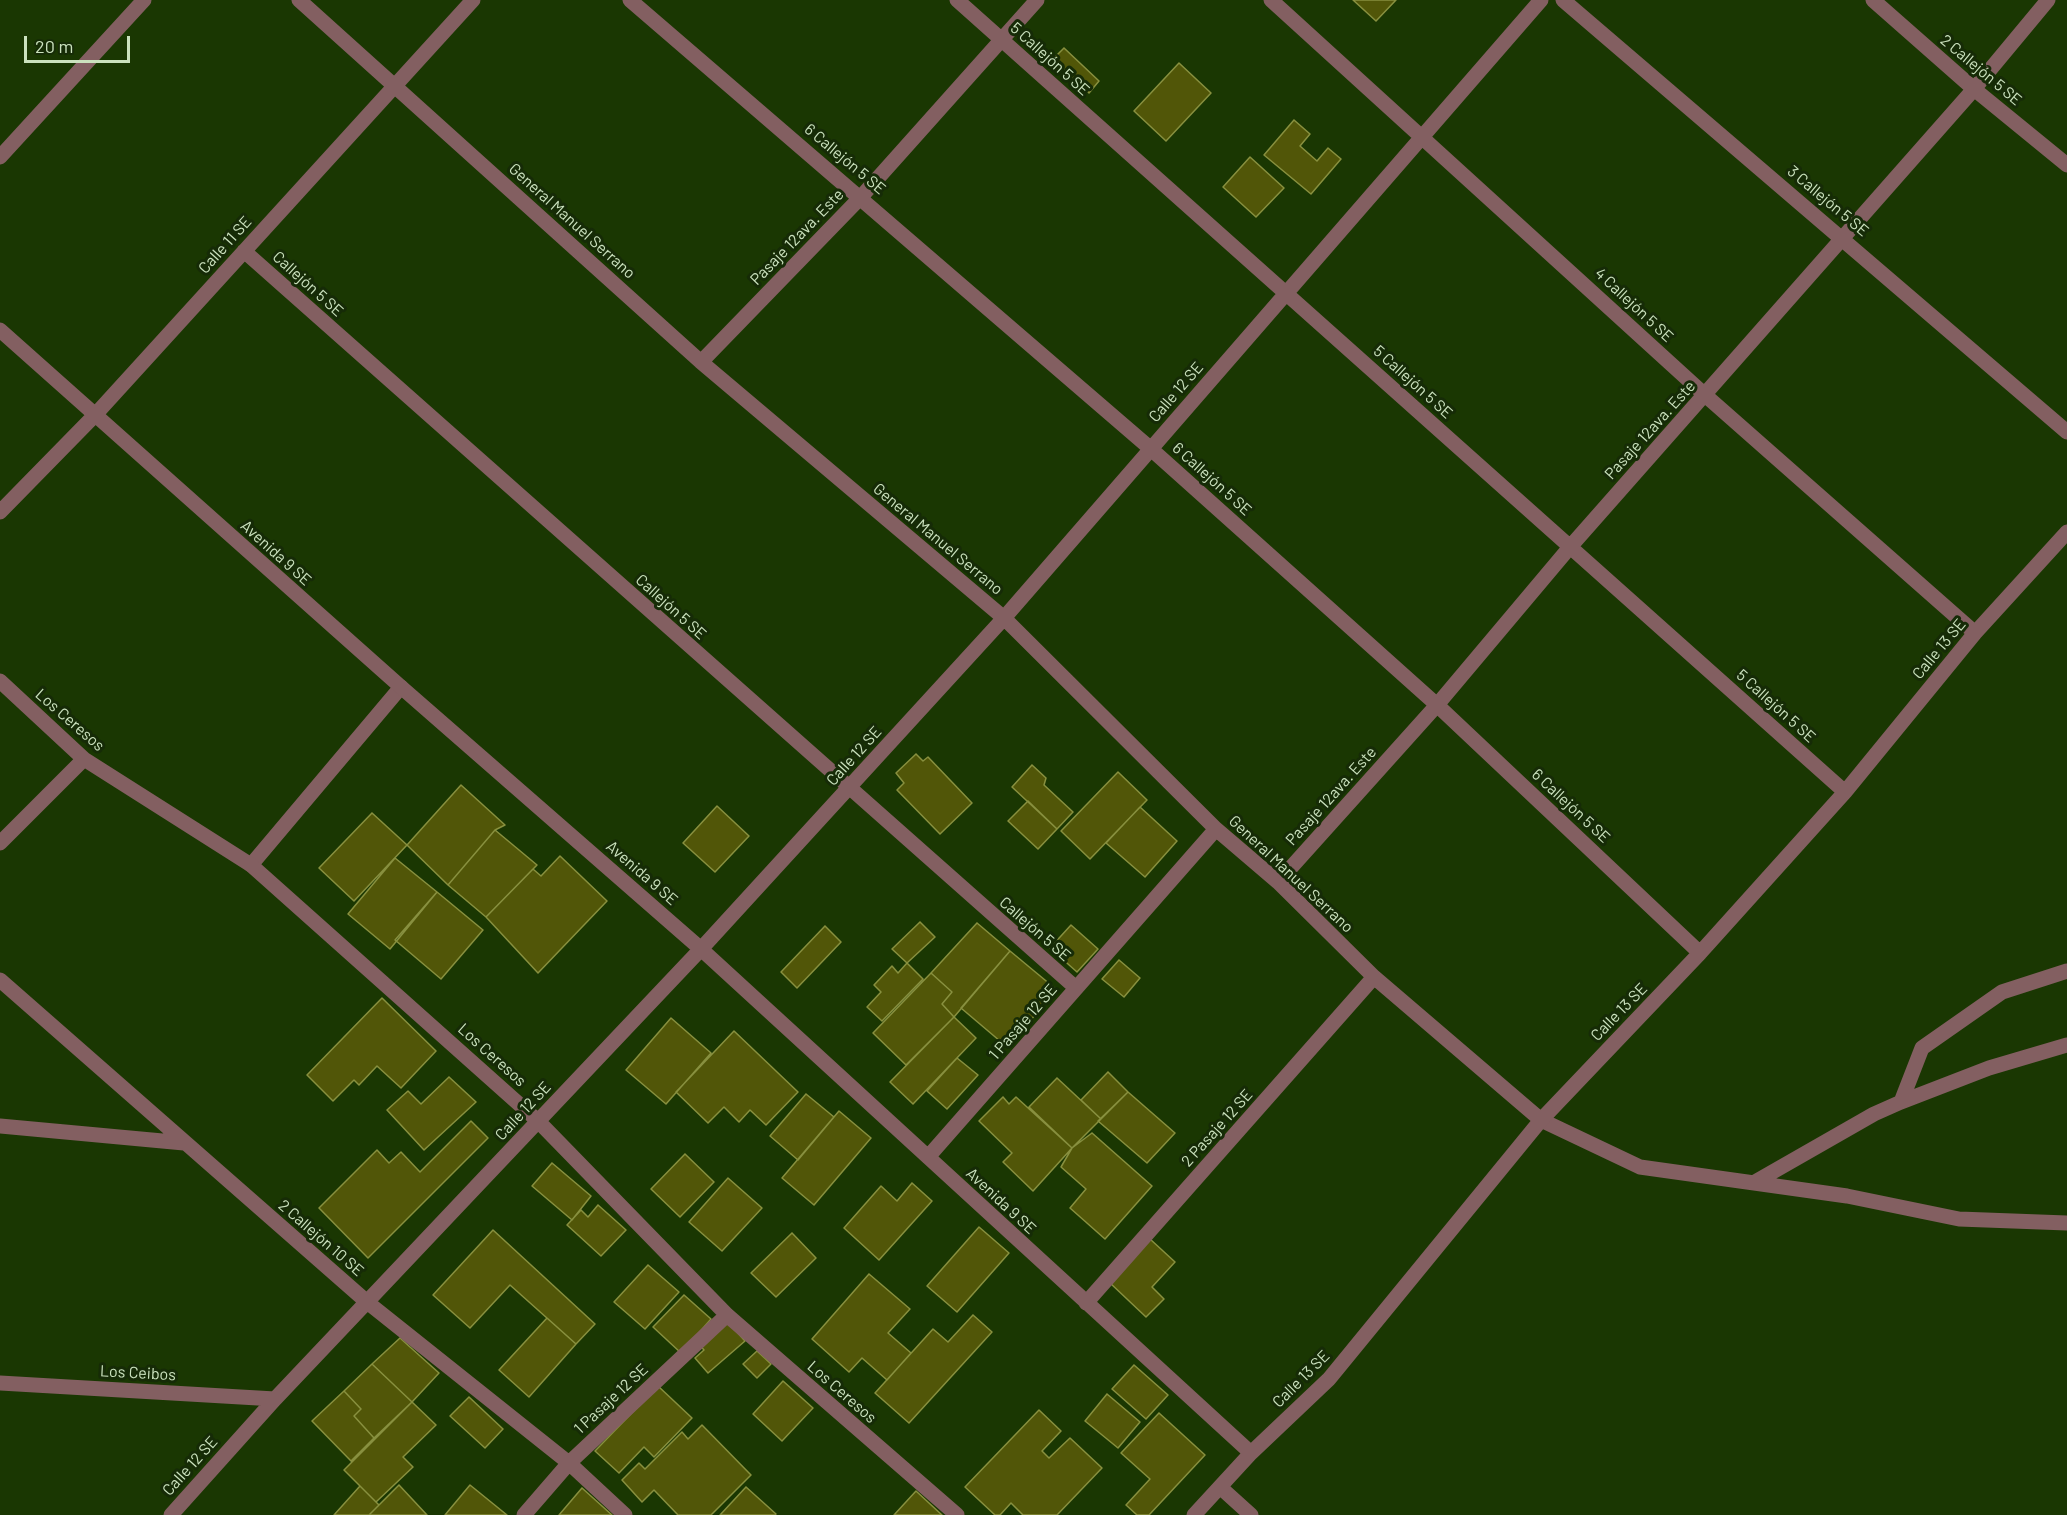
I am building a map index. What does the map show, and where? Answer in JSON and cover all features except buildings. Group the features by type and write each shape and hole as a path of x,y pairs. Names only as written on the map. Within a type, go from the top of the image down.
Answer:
{"street":[{"path":"0,157 144,0"},
{"name":"General Manuel Serrano","path":"298,0 395,84 701,362 1004,618 1216,829 1278,882 1374,977 1541,1120 1640,1167 1847,1196 1959,1219 2067,1223"},
{"name":"Calle 11 SE","path":"0,512 95,416 473,0"},
{"name":"6 Callejón 5 SE","path":"630,0 1151,448 1437,705 1700,953"},
{"name":"5 Callejón 5 SE","path":"957,0 1845,792"},
{"name":"Pasaje 12ava. Este","path":"701,362 861,197 1037,0"},
{"name":"4 Callejón 5 SE","path":"1271,0 1705,395 1975,633"},
{"name":"Calle 12 SE","path":"171,1515 275,1399 701,949 1004,618 1541,0"},
{"name":"3 Callejón 5 SE","path":"1563,0 2067,432"},
{"name":"2 Callejón 5 SE","path":"1873,0 1974,89 2067,165"},
{"name":"Pasaje 12ava. Este","path":"1278,882 1437,705 1570,547 1974,89 2048,0"},
{"name":"Callejón 5 SE","path":"244,251 848,789 1076,988"},
{"name":"Avenida 9 SE","path":"0,330 400,687 701,949 1251,1453"},
{"name":"Calle 13 SE","path":"1194,1515 1251,1453 1329,1379 1541,1120 1700,953 1845,792 1975,633 2067,532"},
{"name":"Los Ceresos","path":"0,681 84,759 251,865 538,1121 727,1315 957,1515"},
{"path":"251,865 400,687"},
{"path":"0,843 84,759"},
{"name":"1 Pasaje 12 SE","path":"928,1157 1216,829"},
{"path":"1901,1102 1922,1048 2002,992 2067,971"},
{"name":"2 Pasaje 12 SE","path":"1086,1304 1374,977"},
{"name":"2 Callejón 10 SE","path":"0,980 367,1302 569,1463 625,1515"},
{"path":"1755,1182 1874,1114 1901,1102 1989,1068 2067,1045"},
{"path":"0,1126 184,1143"},
{"name":"1 Pasaje 12 SE","path":"524,1515 569,1463 727,1315"},
{"name":"Los Ceibos","path":"0,1383 275,1399"},
{"path":"1220,1487 1251,1515"}]}
